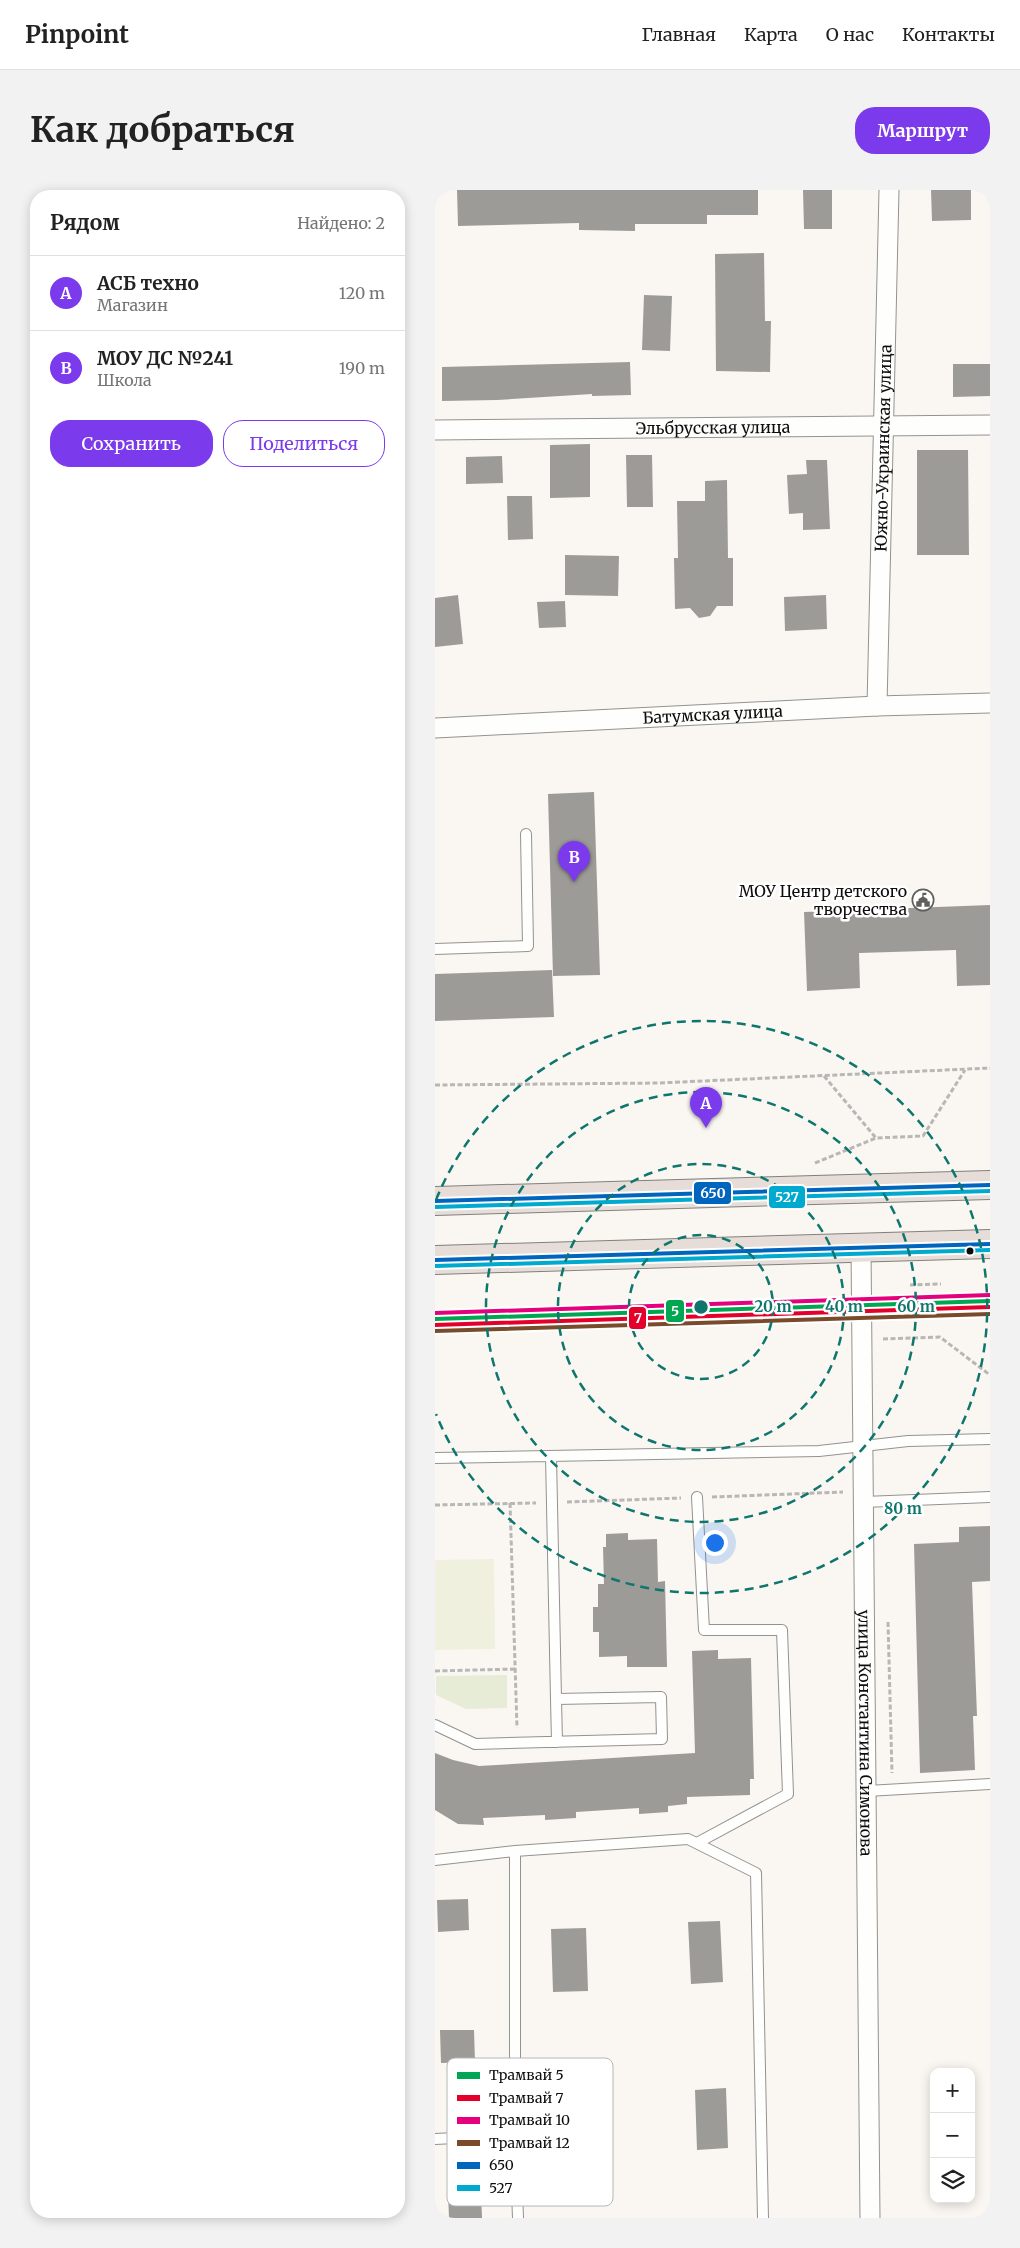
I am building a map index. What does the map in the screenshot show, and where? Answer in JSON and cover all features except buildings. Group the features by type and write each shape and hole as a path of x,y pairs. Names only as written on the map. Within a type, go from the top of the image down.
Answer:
{"highway":[{"path":"435,1200 990,1185"},
{"path":"435,1260 990,1244"}],"street":[{"name":"Южно-Украинская улица","path":"877,706 889,190"},
{"name":"Эльбрусская улица","path":"435,430 990,425"},
{"name":"Батумская улица","path":"435,728 877,706 990,703"},
{"name":"улица Константина Симонова","path":"861,1248 870,2218"}],"lane":[{"path":"435,949 528,946 525,834"},
{"path":"435,1458 819,1451 908,1441 990,1439"},
{"path":"551,1456 557,1742"},
{"path":"697,1497 704,1630 782,1630 788,1794 697,1843"},
{"path":"864,1497 990,1497"},
{"path":"435,1725 475,1744 662,1739 661,1696 556,1699"},
{"path":"867,1791 990,1784"},
{"path":"435,1860 515,1851 688,1839 756,1873 763,2218"},
{"path":"515,1851 515,2058"}],"path":[{"path":"435,1085 659,1083 990,1068"},
{"path":"811,1165 876,1138 923,1136 965,1069"},
{"path":"824,1076 876,1138"},
{"path":"910,1285 941,1284"},
{"path":"883,1339 940,1337 990,1375"},
{"path":"435,1506 697,1497 864,1497"},
{"path":"510,1503 517,1743"},
{"path":"435,1671 515,1669"}],"green space":[{"path":"494,1559 495,1649 435,1650 435,1560"},
{"path":"507,1675 507,1708 466,1709 436,1695 436,1676"}],"tram line":[{"name":"10","path":"435,1313 990,1295"},
{"name":"5","path":"435,1319 990,1301"},
{"name":"7","path":"435,1325 990,1307"},
{"name":"12","path":"435,1331 990,1314"}],"transit line":[{"name":"650","path":"435,1201 990,1185"},
{"name":"527","path":"435,1207 990,1191"},
{"name":"650","path":"435,1260 990,1244"},
{"name":"527","path":"435,1266 990,1250"}],"place":[{"name":"МОУ ДС №241","path":"574,882"},
{"name":"МОУ Центр детского творчества","path":"923,900"},
{"name":"АСБ техно","path":"706,1128"}]}
